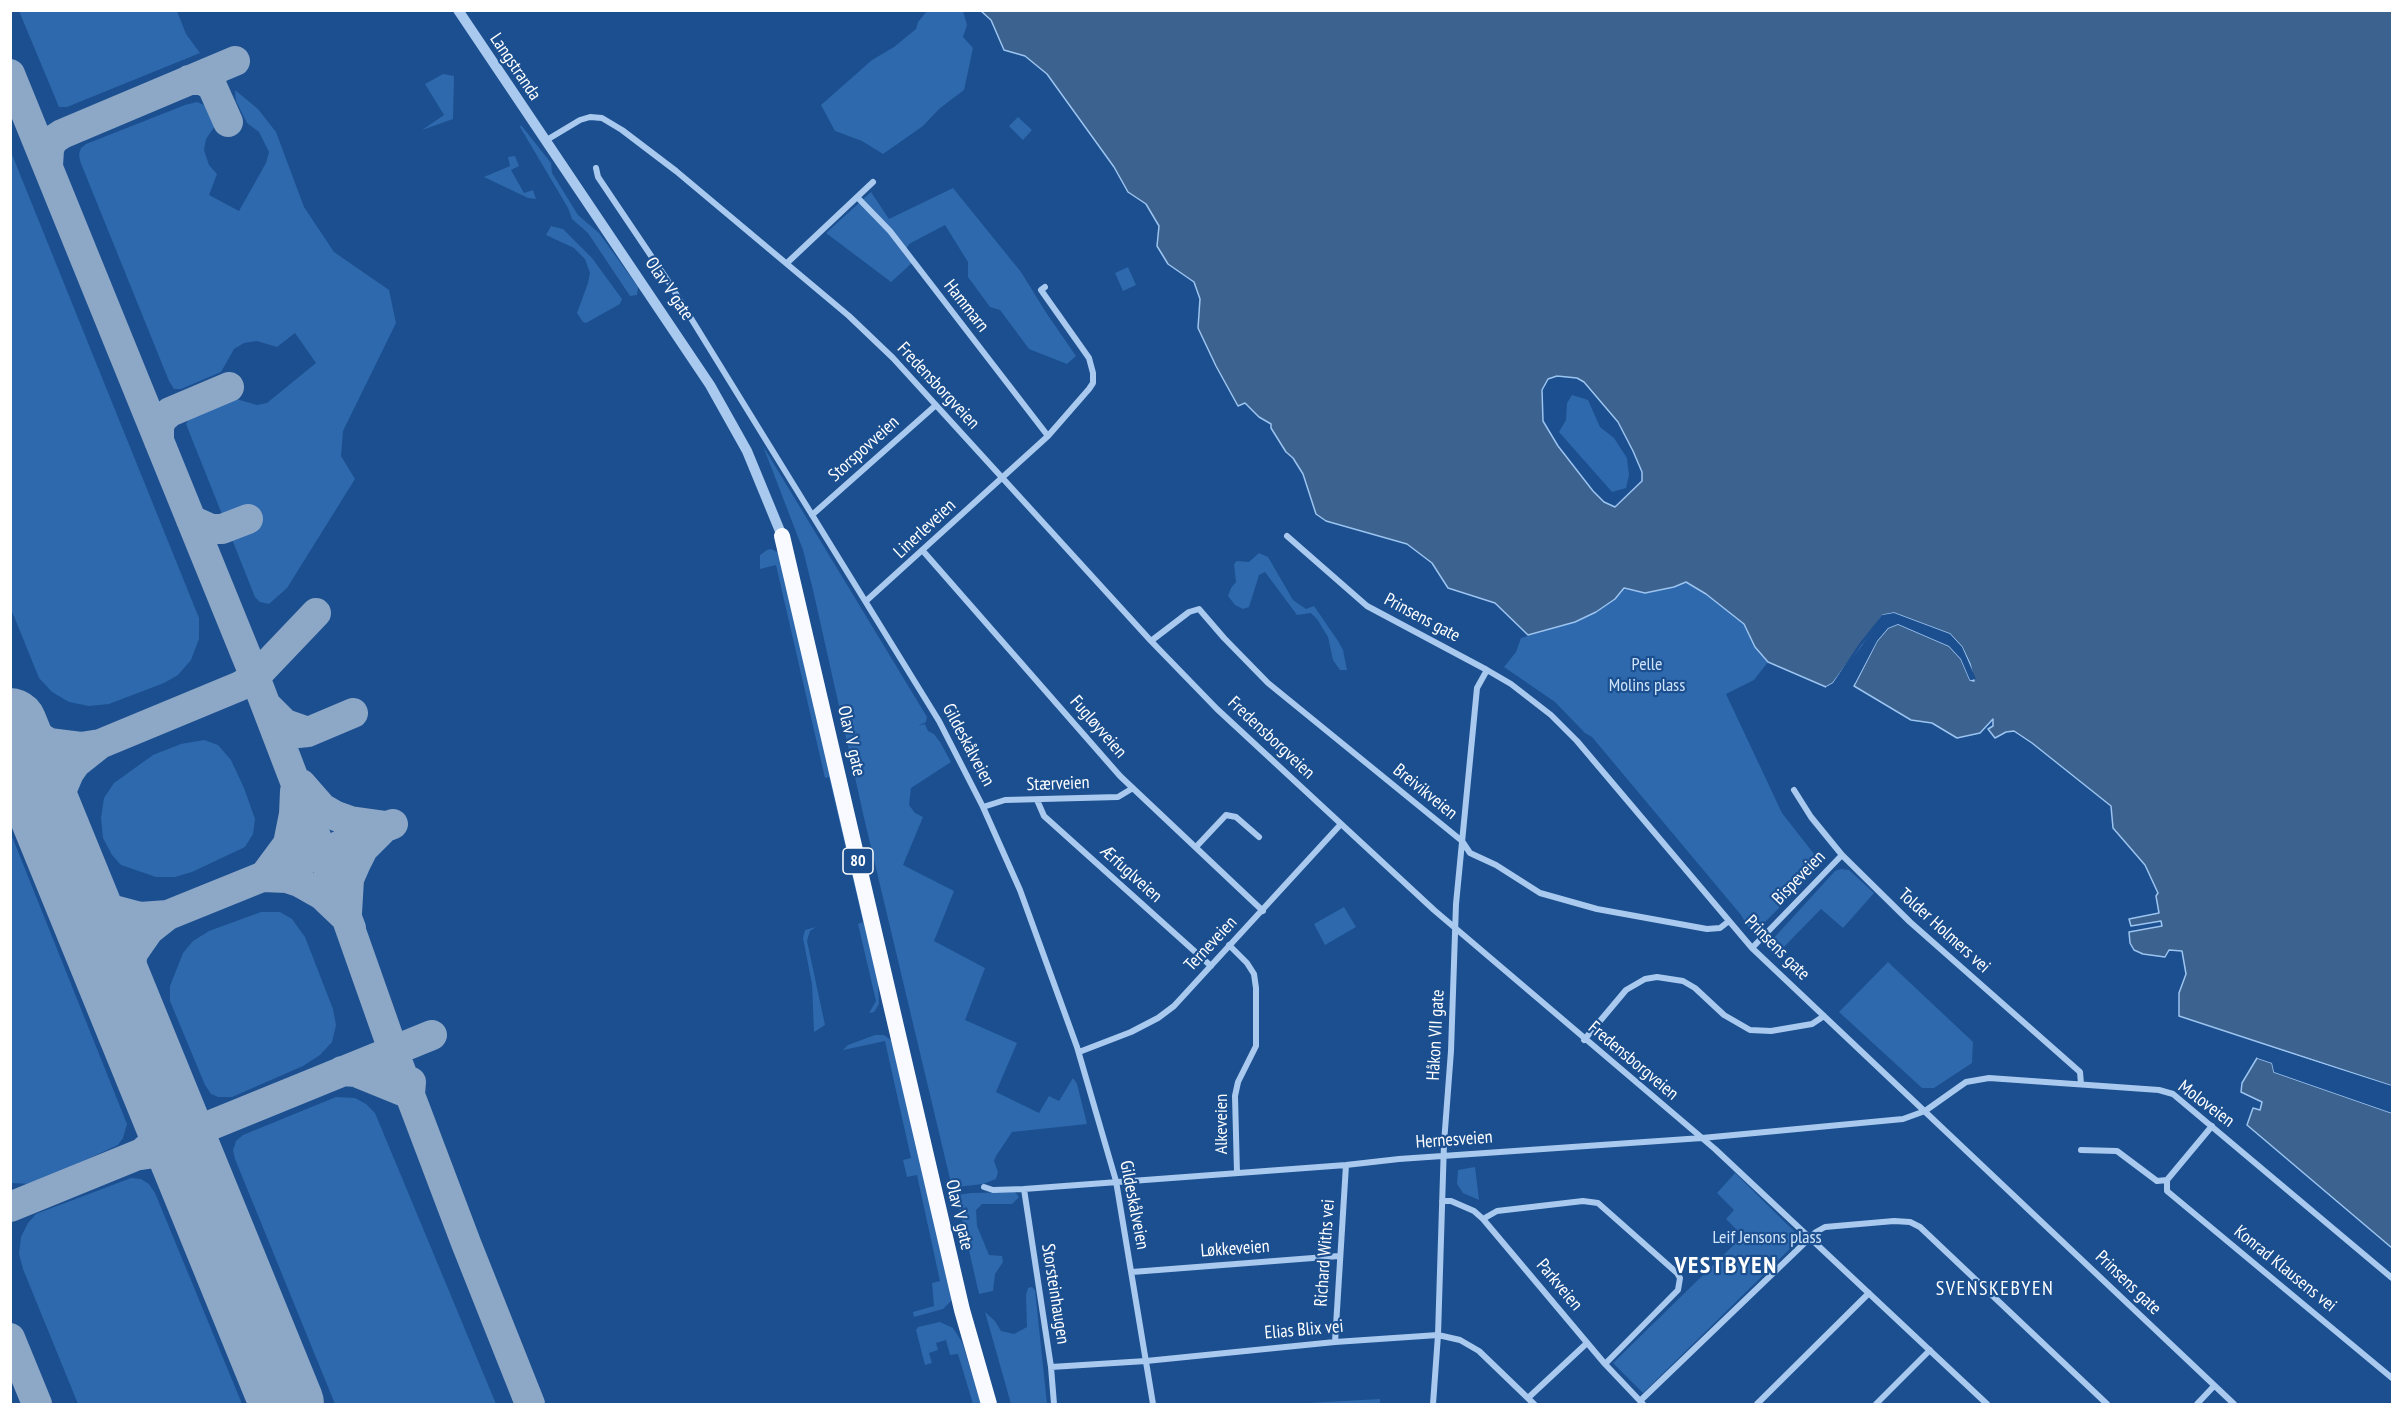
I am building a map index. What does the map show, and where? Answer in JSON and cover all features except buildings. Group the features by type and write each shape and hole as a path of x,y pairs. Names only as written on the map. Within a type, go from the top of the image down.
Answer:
{"highway":[{"name":"Olav V gate","path":"782,536 962,1310 989,1404"}],"street":[{"name":"Langstranda","path":"458,10 545,141"},
{"name":"Fredensborgveien","path":"545,141 580,120 590,117 602,118 622,130 676,171 787,263 863,330 936,405 1151,641 1217,709 1434,910 1584,1040 1702,1138 1987,1404"},
{"name":"Olav V gate","path":"545,141 711,385 747,451 782,536"},
{"name":"Gildeskålveien","path":"596,168 598,177 668,281 939,721 983,807 1020,890 1079,1052 1116,1181 1153,1404"},
{"path":"787,263 873,182"},
{"name":"Hammarn","path":"857,197 890,231 1048,436"},
{"path":"1003,478 1048,436 1093,383 1089,358 1041,290 1045,287"},
{"name":"Storspovveien","path":"812,515 936,405"},
{"name":"Linerleveien","path":"866,601 1003,478"},
{"name":"Prinsens gate","path":"1287,536 1367,606 1511,684 1551,715 1577,741 1752,948 2234,1404"},
{"name":"Fugløyveien","path":"923,551 1133,788 1263,911"},
{"name":"Breivikveien","path":"1151,641 1189,612 1199,609 1231,646 1296,708 1462,841 1470,853 1496,865 1540,893 1562,901 1707,929 1720,928 1729,921"},
{"name":"Håkon VII gate","path":"1433,1404 1438,1335 1456,904 1478,688 1487,670"},
{"name":"Stærveien","path":"983,807 1005,800 1118,797 1133,788"},
{"name":"Tolder Holmers vei","path":"1794,790 1811,817 1842,855 1910,922 2080,1072 2081,1084"},
{"name":"Ærfuglveien","path":"1037,800 1044,816 1211,966"},
{"path":"1196,847 1226,815 1236,817 1259,837"},
{"name":"Terneveien","path":"1079,1052 1131,1032 1158,1018 1174,1006 1341,824"},
{"name":"Bispeveien","path":"1752,948 1842,855"},
{"name":"Alkeveien","path":"1229,945 1247,963 1254,974 1256,988 1256,1046 1238,1082 1235,1096 1237,1173"},
{"path":"1584,1040 1626,990 1645,979 1657,977 1683,981 1695,988 1724,1015 1750,1030 1771,1031 1812,1024 1824,1016"},
{"name":"Moloveien","path":"1925,1111 1958,1087 1980,1078 2167,1092 2181,1099 2392,1278"},
{"name":"Hernesveien","path":"984,1187 993,1190 1024,1189 1702,1138 1903,1119 1925,1111"},
{"path":"2081,1149 2117,1151 2157,1181 2167,1180 2212,1126"},
{"name":"Richard Withs vei","path":"1335,1342 1346,1165"},
{"name":"Konrad Klausens vei","path":"2167,1180 2168,1191 2172,1196 2392,1378"},
{"name":"Storsteinhaugen","path":"1024,1189 1051,1367 1054,1404"},
{"name":"Parkveien","path":"1442,1201 1451,1201 1474,1211 1483,1219 1605,1364 1641,1403"},
{"path":"1483,1219 1497,1211 1583,1201 1599,1203 1677,1273 1680,1278 1678,1290 1605,1364"},
{"path":"1641,1403 1809,1238 1826,1227 1894,1221 1916,1224 2107,1404"},
{"name":"Løkkeveien","path":"1132,1272 1339,1256"},
{"path":"1757,1404 1869,1293"},
{"name":"Elias Blix vei","path":"1051,1367 1146,1361 1335,1342 1438,1335 1460,1340 1479,1351 1534,1404"},
{"path":"1528,1398 1587,1343"},
{"path":"1876,1404 1930,1350"},
{"path":"2197,1404 2214,1386"}],"green space":[{"path":"19,11 177,11 186,34 200,53 67,107 59,107"},
{"path":"927,11 963,11 967,25 963,37 973,48 964,90 939,109 923,126 883,154 862,141 835,131 821,105 872,60 894,47 916,29 918,22"},
{"path":"443,74 454,76 453,119 422,130 444,115 425,84"},
{"path":"235,90 258,109 276,132 304,207 334,252 389,290 396,323 343,431 341,456 355,479 287,588 269,604 260,602 255,597 186,424 190,417 233,398 257,405 267,403 316,363 295,333 277,347 257,341 244,343 234,349 221,372 181,389 174,389 79,154 81,148 86,144 197,102 204,105 215,126 206,139 204,150 209,165 217,174 209,195 239,211 266,163 269,152 259,132 247,123 236,101"},
{"path":"1018,117 1032,130 1023,140 1009,126"},
{"path":"521,125 551,163 552,173 578,215 599,233 638,287 637,295 630,296 588,233 572,219 568,208 520,127"},
{"path":"11,152 199,618 199,639 191,660 178,675 164,683 109,704 89,706 69,702 52,692 39,678 11,609"},
{"path":"515,156 519,166 511,170 524,193 533,190 536,199 528,198 484,177 510,166 508,157"},
{"path":"953,188 1021,272 1076,356 1067,364 1029,349 1000,310 990,307 968,277 968,262 945,225 909,244 905,251 912,263 891,282 826,233 871,192 889,219"},
{"path":"551,226 563,229 592,258 622,299 620,304 586,323 583,322 577,313 590,273 585,259 574,248 546,235"},
{"path":"1128,267 1136,285 1123,291 1115,273"},
{"path":"1572,395 1588,400 1600,427 1614,438 1627,458 1629,475 1626,488 1612,492 1559,432 1566,420 1567,403"},
{"path":"763,446 927,717 926,722 918,726 925,724 928,731 934,734 940,742 951,762 911,788 909,805 915,813 923,817 903,865 954,891 934,941 985,968 965,1020 1017,1043 996,1092 1039,1113 1049,1096 1059,1101 1073,1078 1077,1084 1087,1124 1012,1132 994,1161 998,1172 996,1179 983,1184 957,1187 951,1183 803,550"},
{"path":"771,549 779,553 881,986 878,987 879,1004 874,1012 869,1013 876,1001 858,924 863,922 829,777 825,778 776,565 760,569 760,555"},
{"path":"1259,553 1268,557 1293,600 1306,609 1314,606 1343,650 1347,670 1340,670 1333,660 1328,637 1317,619 1311,613 1297,615 1265,572 1259,575 1249,607 1243,609 1235,605 1228,596 1236,582 1234,564 1237,561 1249,562"},
{"name":"Pelle Molins plass","path":"1686,582 1706,594 1744,624 1755,647 1768,662 1754,680 1726,694 1782,813 1814,854 1804,883 1760,927 1753,931 1592,737 1585,733 1555,702 1504,667 1516,652 1521,638 1575,622 1596,612 1615,599 1622,589 1645,593"},
{"path":"204,740 218,745 231,760 244,788 255,819 253,834 245,847 192,872 175,877 156,877 121,865 112,855 103,838 101,818 104,798 114,783 153,755 181,744"},
{"path":"11,834 127,1124 123,1138 118,1145 33,1184 11,1183"},
{"path":"1849,870 1874,893 1843,928 1821,909 1778,953 1771,944 1772,940 1835,871"},
{"path":"1344,907 1356,927 1325,945 1314,924"},
{"path":"261,912 280,912 292,919 305,937 333,1009 336,1025 332,1042 320,1055 303,1066 232,1097 218,1097 211,1094 205,1085 170,1001 170,986 183,953 193,941 209,931"},
{"path":"816,927 810,931 807,941 825,1025 814,1032 812,984 803,938 805,930"},
{"path":"1888,962 1973,1042 1972,1063 1934,1088 1922,1088 1839,1012"},
{"path":"875,1035 884,1035 892,1041 952,1295 951,1301 943,1309 914,1317 913,1312 934,1306 932,1283 940,1281 917,1175 907,1177 903,1160 911,1158 885,1041 843,1050 848,1045"},
{"path":"336,1097 355,1098 375,1113 496,1404 335,1404 233,1150 236,1141 243,1135"},
{"path":"1475,1167 1479,1200 1463,1193 1457,1184 1458,1170"},
{"name":"Leif Jensons plass","path":"1735,1173 1801,1238 1643,1393 1613,1363 1743,1236 1726,1219 1734,1210 1717,1193"},
{"path":"131,1178 141,1179 149,1184 155,1193 242,1404 78,1404 23,1269 19,1254 21,1237 36,1214"},
{"path":"1015,1192 1019,1197 1012,1204 982,1204 976,1210 977,1226 989,1255 1002,1256 1003,1262 995,1274 993,1291 979,1294 958,1195"},
{"path":"1032,1287 1035,1290 1047,1404 1011,1404 985,1312 995,1321 1001,1331 1014,1334 1027,1327 1026,1295 1028,1288"},
{"path":"940,1322 953,1328 962,1342 981,1404 973,1404 958,1354 950,1355 946,1340 936,1343 938,1350 929,1353 932,1363 925,1365 916,1330 918,1327"},
{"path":"1380,1399 1380,1404 1291,1404"}],"shaded area":[{"path":"981,11 2392,11 2392,1086 2179,1016 2179,993 2186,974 2182,951 2169,950 2165,957 2143,954 2134,950 2130,943 2129,932 2162,926 2161,921 2131,926 2129,919 2159,913 2156,896 2158,893 2145,865 2113,828 2111,806 2014,731 2006,732 1995,738 1988,729 1993,726 1993,719 1980,733 1957,738 1932,723 1911,720 1854,686 1877,641 1888,628 1898,624 1949,646 1961,659 1970,680 1974,681 1970,664 1962,647 1950,634 1894,613 1883,615 1833,683 1826,687 1768,662 1755,647 1744,624 1706,594 1686,582 1645,593 1624,588 1615,599 1596,612 1575,622 1528,635 1495,603 1448,588 1432,563 1407,544 1326,521 1316,514 1303,474 1293,458 1286,452 1271,428 1271,424 1259,417 1245,403 1238,406 1216,366 1198,328 1200,299 1194,282 1168,264 1157,246 1159,226 1146,204 1128,192 1114,167 1047,74 1025,56 1004,50 991,20","holes":["1557,376 1577,378 1584,382 1618,422 1642,472 1642,481 1615,507 1604,502 1593,491 1558,446 1543,421 1542,390 1548,379"]},
{"path":"2257,1058 2272,1063 2274,1072 2392,1113 2392,1248 2247,1125 2253,1108 2260,1110 2262,1102 2241,1092 2242,1083"}],"pier":[{"path":"1894,613 1950,634 1962,647 1976,679 1970,680 1961,659 1949,646 1898,624 1888,628 1877,641 1855,683 1851,686 1874,639 1886,625 1898,621 1950,643 1963,657 1969,670 1960,649 1949,636 1894,616 1884,618 1861,646 1835,685 1826,690 1882,615"},
{"path":"2260,1044 2392,1086 2392,1089 2260,1047"},
{"path":"2258,1055 2273,1061 2277,1070 2392,1110 2392,1113 2274,1072 2272,1063 2257,1058"}],"taxiway":[{"path":"48,166 49,149 53,140 62,134 235,61"},
{"path":"10,74 255,677 351,928"},
{"path":"189,80 202,80 212,86 228,122"},
{"path":"159,441 159,427 162,419 170,412 229,387"},
{"path":"191,520 211,529 222,529 248,519"},
{"path":"59,843 58,799 76,763 100,744 240,686 255,677 316,613"},
{"path":"268,707 285,724 308,732"},
{"path":"288,734 308,732 353,713"},
{"path":"10,714 19,724 49,743 81,747 100,744"},
{"path":"301,784 322,808 336,816 350,821 386,826"},
{"path":"265,875 288,844 294,814 295,791"},
{"path":"72,875 96,900 110,909 140,917 168,915 393,824"},
{"path":"347,913 349,879 363,849 381,831"},
{"path":"263,877 287,878 299,882 322,895 343,915"},
{"path":"344,911 393,1050 530,1404"},
{"path":"128,1014 126,987 133,953 149,930 168,915"},
{"path":"10,1207 432,1035"},
{"path":"342,1071 356,1072 410,1094 411,1082"},
{"path":"141,1154 152,1144 161,1130 164,1110 161,1094"},
{"path":"141,1155 155,1153 176,1160 190,1171 198,1184"},
{"path":"10,1338 37,1404"}],"runway":[{"path":"10,725 287,1404"}],"district":[{"name":"VESTBYEN","path":"1726,1266"},
{"name":"SVENSKEBYEN","path":"1995,1289"}]}
